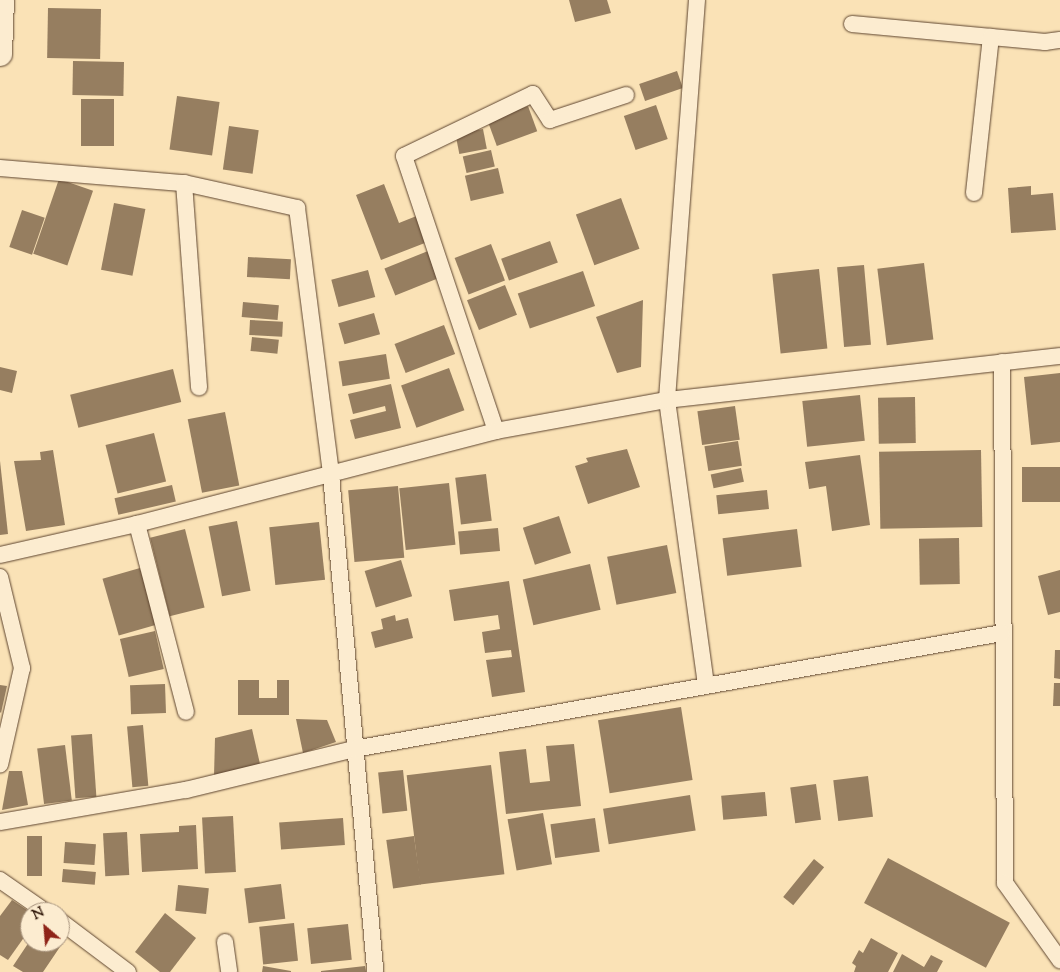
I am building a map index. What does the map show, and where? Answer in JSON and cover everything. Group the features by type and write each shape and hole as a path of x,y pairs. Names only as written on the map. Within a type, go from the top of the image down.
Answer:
{"street":[{"path":"0,54 2,0"},
{"path":"697,0 667,400 706,685"},
{"path":"852,24 991,37 1060,40"},
{"path":"974,193 991,37"},
{"path":"496,431 404,156 533,94 550,120 626,95"},
{"path":"0,168 184,184 297,208 331,475 375,972"},
{"path":"184,184 199,387"},
{"path":"0,555 137,524 496,431 667,400 1060,356"},
{"path":"1002,362 1002,632 1005,883 1060,960"},
{"path":"137,524 186,712"},
{"path":"0,577 22,668 0,765"},
{"path":"0,822 186,790 354,749 1002,632"},
{"path":"0,880 32,902"},
{"path":"70,928 128,972"},
{"path":"225,942 229,972"}],"building":[{"path":"569,0 607,0 611,13 575,22"},
{"path":"48,8 101,9 100,59 47,58"},
{"path":"73,61 124,62 123,96 72,95"},
{"path":"677,71 683,88 645,101 639,84"},
{"path":"177,96 220,102 212,155 169,149"},
{"path":"81,99 114,99 114,146 81,146"},
{"path":"656,105 668,139 636,150 624,116"},
{"path":"528,106 537,131 497,146 488,121"},
{"path":"229,126 259,130 253,174 223,170"},
{"path":"483,129 487,149 459,154 456,134"},
{"path":"491,150 495,167 467,173 463,157"},
{"path":"498,168 504,193 471,201 465,176"},
{"path":"59,179 93,191 67,265 33,254"},
{"path":"384,184 399,223 419,215 430,241 381,260 356,195"},
{"path":"1031,186 1031,195 1053,193 1056,230 1011,233 1008,188"},
{"path":"621,198 639,249 594,265 576,214"},
{"path":"114,203 145,209 132,276 101,270"},
{"path":"22,210 45,218 32,255 9,247"},
{"path":"550,241 558,263 509,280 501,259"},
{"path":"491,244 505,280 469,294 455,258"},
{"path":"428,251 439,278 395,295 384,269"},
{"path":"248,257 291,259 290,279 247,277"},
{"path":"924,263 933,339 887,345 877,269"},
{"path":"864,265 871,345 844,347 837,267"},
{"path":"819,269 827,349 781,353 772,274"},
{"path":"368,270 375,297 339,307 331,280"},
{"path":"583,271 595,306 530,328 518,293"},
{"path":"505,285 517,315 479,330 467,300"},
{"path":"643,300 641,367 617,373 596,317"},
{"path":"243,302 279,305 278,320 242,317"},
{"path":"374,313 380,334 344,344 338,323"},
{"path":"250,320 283,322 282,337 249,335"},
{"path":"444,325 455,354 406,373 395,344"},
{"path":"252,337 279,340 277,354 251,351"},
{"path":"386,354 390,379 343,386 339,362"},
{"path":"0,367 17,371 12,393 0,390"},
{"path":"449,368 464,410 416,428 401,385"},
{"path":"173,369 181,402 78,428 70,395"},
{"path":"1060,373 1060,442 1031,445 1024,377"},
{"path":"391,384 401,428 355,439 350,420 386,411 385,406 353,414 348,394"},
{"path":"860,395 865,441 807,447 802,401"},
{"path":"915,397 916,443 879,444 878,398"},
{"path":"735,406 740,440 702,445 697,411"},
{"path":"225,412 239,486 202,493 188,419"},
{"path":"154,433 166,482 118,494 105,445"},
{"path":"738,441 742,466 708,471 704,446"},
{"path":"627,449 640,487 588,504 575,466 588,462 586,458"},
{"path":"53,450 65,525 26,531 14,461 41,460 40,452"},
{"path":"981,450 982,527 880,529 879,452"},
{"path":"860,455 870,525 832,531 826,486 809,489 805,462"},
{"path":"0,461 8,534 0,535"},
{"path":"1022,467 1060,467 1060,502 1022,502"},
{"path":"741,468 744,482 714,488 711,474"},
{"path":"486,474 492,521 461,524 455,478"},
{"path":"449,483 455,545 406,550 399,488"},
{"path":"172,485 176,502 118,515 115,498"},
{"path":"398,486 404,558 354,562 348,490"},
{"path":"767,490 769,509 718,514 716,495"},
{"path":"559,516 571,553 535,565 523,528"},
{"path":"237,521 251,591 222,596 209,527"},
{"path":"319,522 325,580 275,585 269,527"},
{"path":"498,528 500,551 460,554 458,531"},
{"path":"185,529 205,608 170,616 150,538"},
{"path":"797,529 802,567 727,576 723,538"},
{"path":"959,538 960,584 920,585 919,539"},
{"path":"667,545 676,593 616,605 607,557"},
{"path":"401,560 412,596 376,607 365,571"},
{"path":"590,564 601,610 533,625 523,580"},
{"path":"140,568 156,625 119,635 103,579"},
{"path":"1060,570 1060,612 1048,615 1038,576"},
{"path":"509,581 525,692 492,697 486,660 512,657 511,650 485,653 482,632 500,629 498,615 454,621 449,590"},
{"path":"395,615 396,621 408,618 413,638 375,648 371,632 383,629 381,619"},
{"path":"155,631 164,669 129,677 120,639"},
{"path":"1055,650 1060,650 1060,679 1054,678"},
{"path":"238,680 259,680 259,698 277,698 277,680 289,680 289,715 238,715"},
{"path":"1054,683 1060,683 1060,706 1053,706"},
{"path":"165,684 166,713 131,714 130,685"},
{"path":"0,685 7,686 1,713 0,712"},
{"path":"681,707 693,780 610,793 598,720"},
{"path":"296,719 327,720 336,742 303,753"},
{"path":"143,725 148,786 132,787 127,726"},
{"path":"252,729 260,764 214,776 215,738"},
{"path":"92,734 96,797 75,798 71,735"},
{"path":"574,744 581,806 506,814 499,752 526,749 530,783 550,781 546,746"},
{"path":"65,745 72,801 44,804 37,748"},
{"path":"491,765 504,874 420,885 407,775"},
{"path":"403,770 407,811 382,813 378,773"},
{"path":"9,771 22,771 28,805 2,810"},
{"path":"868,776 873,817 838,821 833,780"},
{"path":"816,784 821,820 795,823 790,788"},
{"path":"765,792 767,816 723,820 721,796"},
{"path":"690,795 696,831 609,844 603,809"},
{"path":"543,813 552,864 517,870 508,819"},
{"path":"233,816 236,872 205,874 202,818"},
{"path":"343,818 345,845 281,849 279,822"},
{"path":"595,818 600,852 555,858 550,824"},
{"path":"196,825 198,869 142,872 140,834 179,832 179,826"},
{"path":"127,832 129,875 105,876 103,833"},
{"path":"27,836 42,836 42,876 27,876"},
{"path":"414,836 421,885 393,888 386,840"},
{"path":"65,842 96,844 94,865 64,863"},
{"path":"888,858 1010,923 986,968 864,903"},
{"path":"814,859 824,867 793,905 783,897"},
{"path":"63,869 96,872 95,885 62,882"},
{"path":"281,884 285,919 249,923 244,889"},
{"path":"178,885 209,888 206,914 175,911"},
{"path":"12,900 20,905 20,943 8,960 0,955 0,916"},
{"path":"165,913 196,938 170,972 160,972 135,952"},
{"path":"294,923 298,961 263,964 259,927"},
{"path":"348,924 352,960 311,964 307,928"},
{"path":"871,938 898,953 888,972 854,972 856,966 852,963 859,950 863,953"},
{"path":"22,952 57,952 43,972 23,972 13,966"},
{"path":"902,954 924,967 931,955 943,961 937,972 893,972"},
{"path":"263,966 291,971 291,972 262,972"},
{"path":"365,966 366,972 321,972 321,971"}]}
